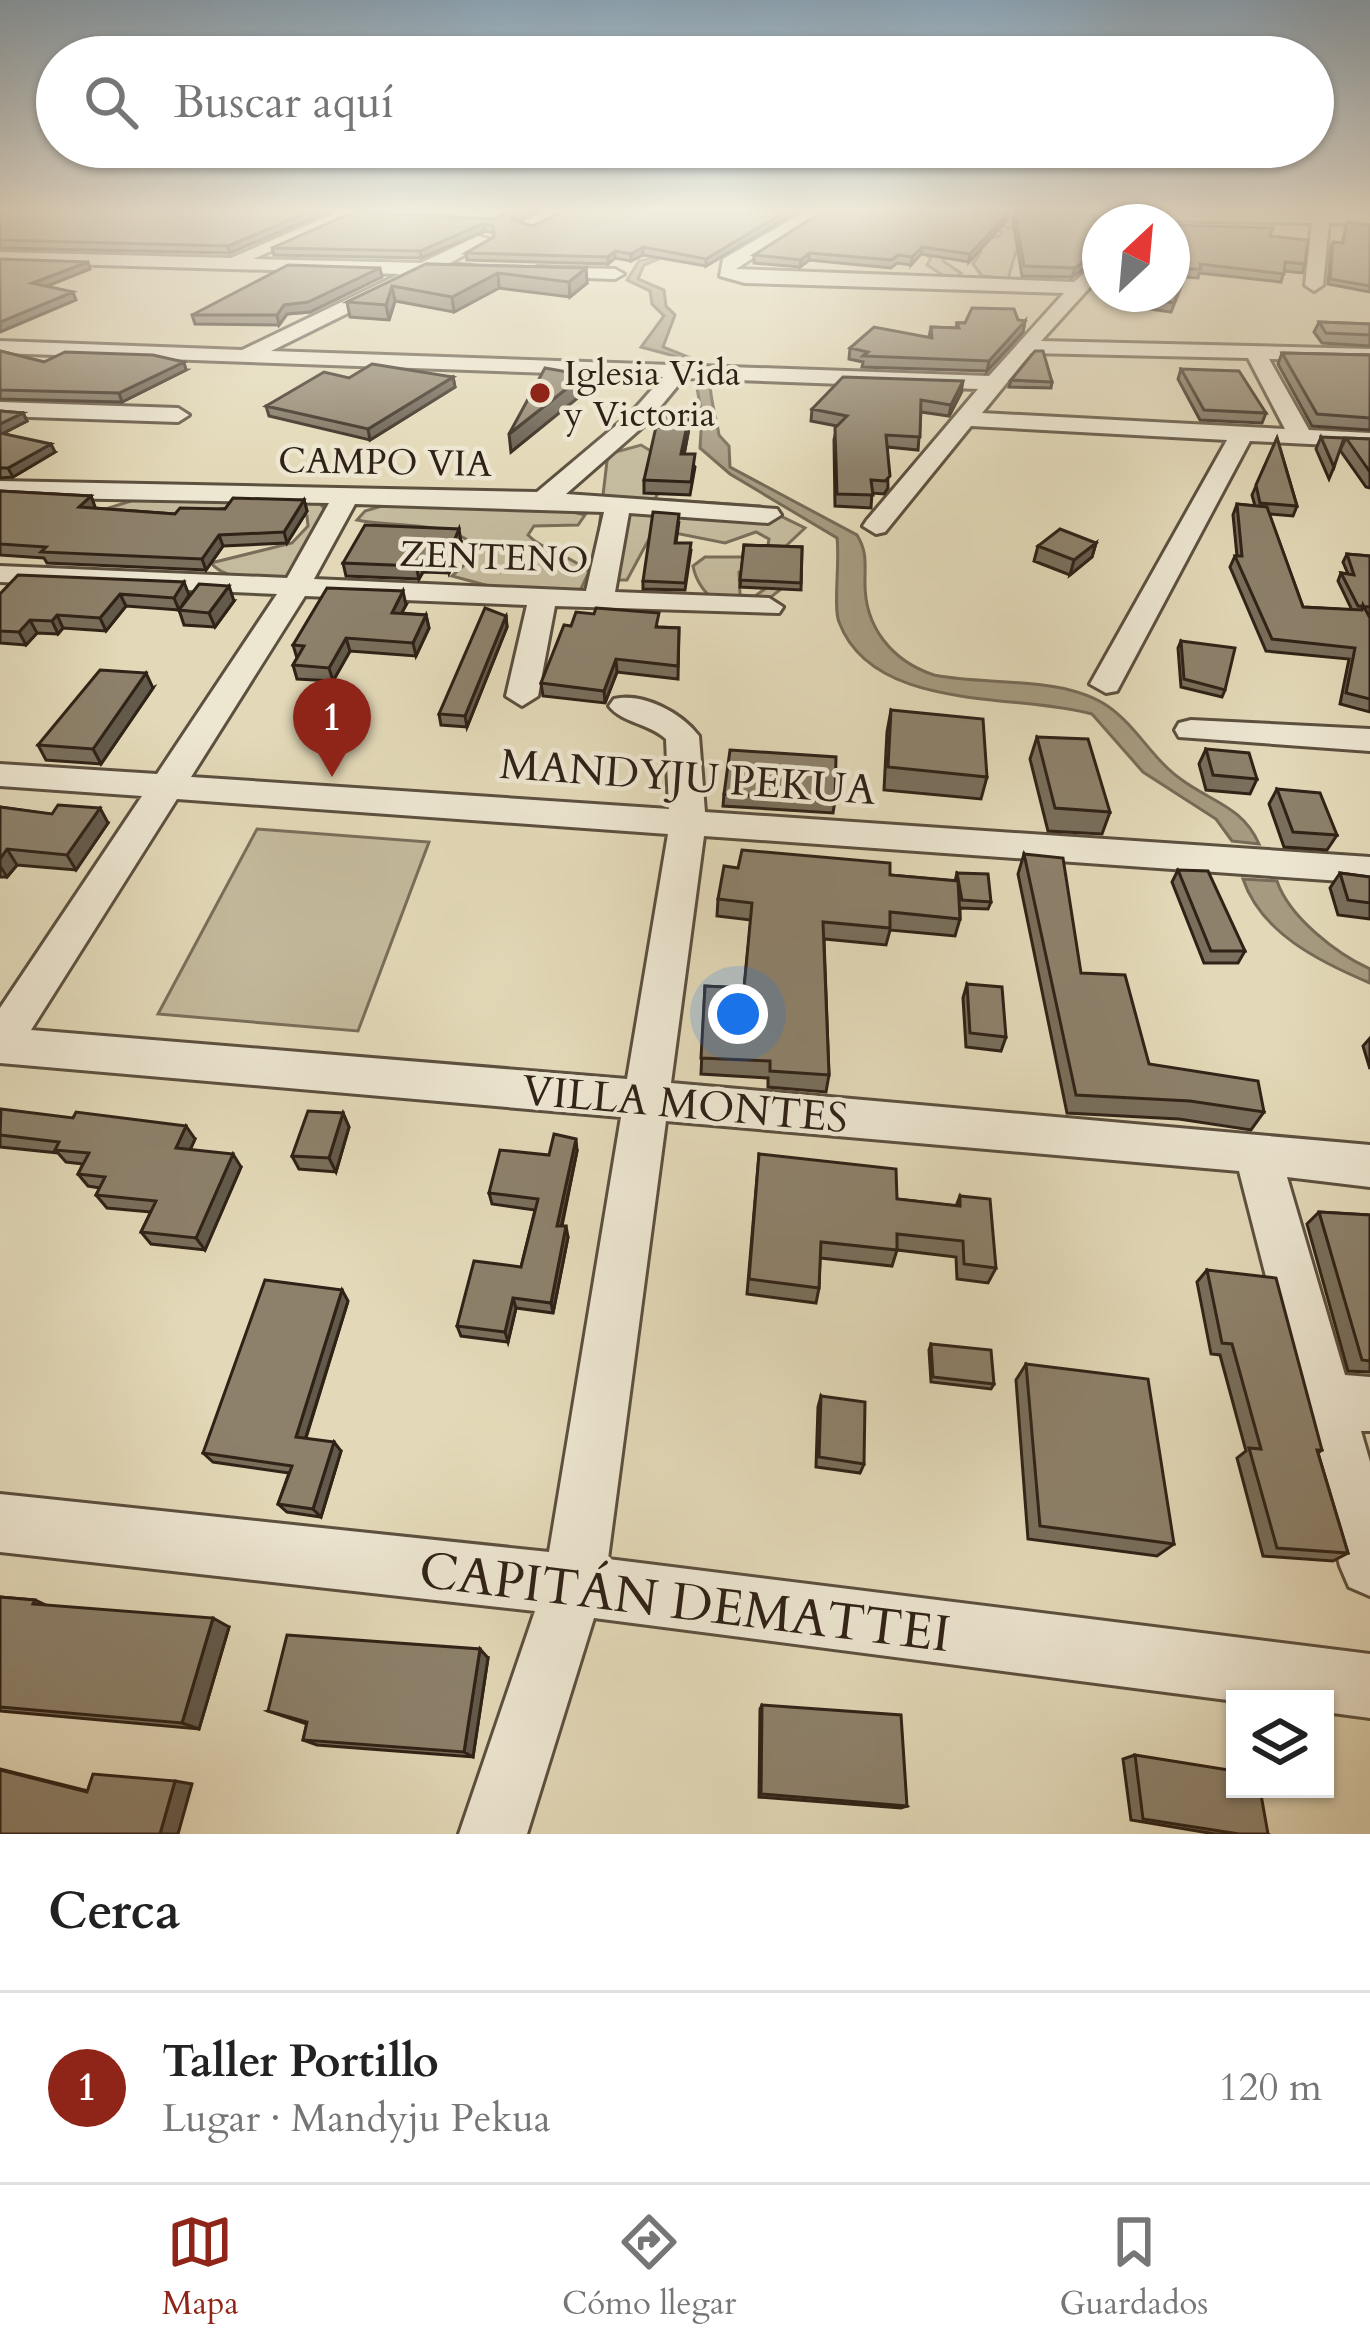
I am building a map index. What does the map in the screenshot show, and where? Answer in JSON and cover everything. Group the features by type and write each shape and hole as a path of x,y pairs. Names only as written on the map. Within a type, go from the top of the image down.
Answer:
{"street":[{"path":"245,356 366,297"},
{"path":"876,526 1068,297"},
{"path":"1024,346 1370,355"},
{"path":"0,347 994,383"},
{"path":"1255,352 1301,436"},
{"path":"543,500 651,405 682,370"},
{"path":"0,409 178,416"},
{"path":"966,419 1370,440"},
{"path":"1106,685 1242,434"},
{"name":"CAMPO VIA","path":"0,489 543,500 768,515"},
{"path":"0,1044 295,590 346,496"},
{"path":"599,598 618,506"},
{"name":"ZENTENO","path":"0,574 769,607"},
{"path":"522,696 543,597"},
{"path":"493,1834 574,1585 688,821 682,736 666,721 625,706"},
{"path":"1191,730 1370,740"},
{"name":"MANDYJU PEKUA","path":"0,775 1370,870"},
{"name":"VILLA MONTES","path":"0,1044 1257,1152 1370,1166"},
{"path":"1257,1152 1347,1402 1370,1566"},
{"name":"CAPITÁN DEMATTEI","path":"0,1523 574,1585 1370,1686"}],"shaded area":[{"path":"651,297 665,297 675,315 663,347 708,365 641,347 664,316"},
{"path":"695,377 710,378 719,435 729,446 730,467 857,535 864,552 869,613 883,640 905,661 934,675 1048,686 1090,697 1119,715 1172,772 1236,813 1259,844 1232,841 1216,819 1143,772 1092,714 950,694 882,672 857,651 839,622 837,538 730,474 700,448 702,415"},
{"path":"641,445 672,464 655,499 760,506 805,528 771,560 739,572 740,595 755,596 779,579 781,589 757,606 735,609 716,601 696,576 693,566 705,557 766,557 769,539 756,532 725,543 660,530 650,537 627,580 593,580 607,461 612,453"},
{"path":"314,496 339,527 289,581 236,577 211,563 292,543 308,526 307,516 266,504 227,516 116,523 109,508 137,499"},
{"path":"402,500 532,502 585,515 578,525 534,526 528,535 589,572 578,595 560,605 452,576 480,551 469,541 439,529 357,520 365,511"},
{"path":"257,829 429,842 358,1031 158,1014"},
{"path":"1243,879 1277,881 1292,908 1316,933 1370,969 1370,983 1313,955 1278,930 1263,915"}],"building":[{"path":"0,297 62,297 0,322"},
{"path":"227,297 319,297 284,305 277,315 192,315"},
{"path":"358,297 389,297 386,305 347,302"},
{"path":"972,308 1014,309 1018,320 1025,321 989,361 863,356 868,352 850,348 874,327 932,338 931,327 959,328 957,323 965,323"},
{"path":"1319,322 1370,324 1370,335 1326,333"},
{"path":"0,351 44,362 65,352 153,355 184,362 119,393 0,390"},
{"path":"1035,351 1043,351 1052,382 1011,380"},
{"path":"1282,353 1370,355 1370,418 1317,414"},
{"path":"372,364 453,377 368,429 266,406 324,372 349,378"},
{"path":"545,368 584,375 509,434"},
{"path":"1181,369 1239,371 1266,413 1204,410"},
{"path":"843,377 963,381 951,405 921,400 920,437 886,435 890,476 885,481 871,480 873,495 837,494 835,428 847,416 812,409"},
{"path":"666,410 690,411 681,454 695,454 691,482 644,480 656,427 661,427"},
{"path":"0,411 23,413 0,424"},
{"path":"0,433 51,444 0,468"},
{"path":"1321,437 1344,438 1334,467"},
{"path":"1277,438 1297,506 1260,503 1256,485"},
{"path":"1346,438 1370,439 1370,472"},
{"path":"0,491 91,496 79,507 175,514 180,508 225,509 233,498 304,500 284,532 219,535 202,559 41,552 46,547 0,544"},
{"path":"1237,504 1267,507 1303,607 1362,610 1363,605 1370,618 1370,699 1346,693 1355,648 1272,639 1235,556 1242,556"},
{"path":"653,512 679,514 675,543 691,543 685,583 643,581"},
{"path":"365,525 459,529 446,560 420,559 416,566 343,563"},
{"path":"1060,529 1096,543 1074,560 1038,546"},
{"path":"744,545 802,547 801,583 740,580"},
{"path":"1347,554 1370,556 1370,607 1358,606 1341,573 1354,575"},
{"path":"18,575 184,582 174,598 120,594 100,618 57,615 52,621 30,620 19,632 0,631 0,594"},
{"path":"199,584 229,586 209,613 179,610"},
{"path":"327,588 403,591 392,613 426,615 413,643 346,638 329,668 293,665 304,646 293,645"},
{"path":"485,608 506,616 465,716 439,714"},
{"path":"596,608 659,613 656,627 679,628 678,666 616,659 604,691 541,683 564,625 571,626 576,612 594,614"},
{"path":"1181,641 1235,648 1225,690 1184,679"},
{"path":"100,670 146,673 93,749 38,745"},
{"path":"891,710 983,719 987,777 888,767"},
{"path":"1037,737 1088,739 1110,812 1055,808"},
{"path":"1206,749 1249,753 1257,779 1213,775"},
{"path":"730,750 836,757 835,801 724,794"},
{"path":"1277,789 1320,793 1337,835 1293,832"},
{"path":"58,805 100,808 67,855 7,849 0,859 0,807 52,814"},
{"path":"742,850 890,863 890,875 958,881 960,919 890,912 890,928 823,922 829,1075 770,1071 770,1061 701,1058 705,986 744,988 752,903 718,899 724,866 738,868"},
{"path":"1024,854 1063,858 1081,973 1125,975 1149,1064 1258,1081 1264,1112 1190,1101 1076,1095"},
{"path":"1178,870 1208,871 1245,951 1211,951"},
{"path":"957,873 988,874 991,902 962,900"},
{"path":"1340,873 1370,877 1370,903 1348,900"},
{"path":"967,984 1002,987 1006,1037 970,1033"},
{"path":"1,1109 73,1118 76,1112 186,1126 176,1148 233,1154 196,1238 141,1232 156,1201 96,1195 105,1177 78,1174 89,1153 55,1150 59,1142 0,1135"},
{"path":"308,1111 343,1113 329,1158 292,1156"},
{"path":"554,1134 576,1139 557,1226 566,1226 551,1303 513,1298 505,1332 457,1326 474,1261 521,1267 538,1199 489,1193 500,1150 549,1155"},
{"path":"759,1154 896,1169 897,1199 960,1206 960,1196 990,1199 996,1268 964,1264 963,1241 897,1234 897,1250 821,1242 819,1288 749,1279"},
{"path":"1319,1212 1370,1215 1370,1361 1362,1360"},
{"path":"1207,1270 1276,1278 1322,1450 1317,1450 1348,1553 1277,1548 1249,1448 1261,1449 1232,1344 1222,1343"},
{"path":"265,1280 342,1290 296,1437 334,1442 313,1509 278,1504 292,1466 203,1453"},
{"path":"931,1344 991,1350 994,1384 933,1377"},
{"path":"1026,1364 1148,1379 1174,1544 1040,1526"},
{"path":"821,1396 865,1402 864,1464 819,1457"},
{"path":"0,1597 35,1600 33,1604 213,1618 182,1723 0,1707"},
{"path":"287,1635 480,1649 464,1752 303,1740 307,1722 268,1711"},
{"path":"762,1705 901,1715 907,1806 761,1794"},
{"path":"1135,1755 1226,1770 1226,1798 1262,1798 1268,1834 1239,1834 1143,1819"},
{"path":"0,1770 87,1792 93,1774 175,1781 160,1834 0,1834"}],"place":[{"name":"Iglesia Vida y Victoria","path":"540,393"},
{"name":"Taller Portillo","path":"332,777"}]}
